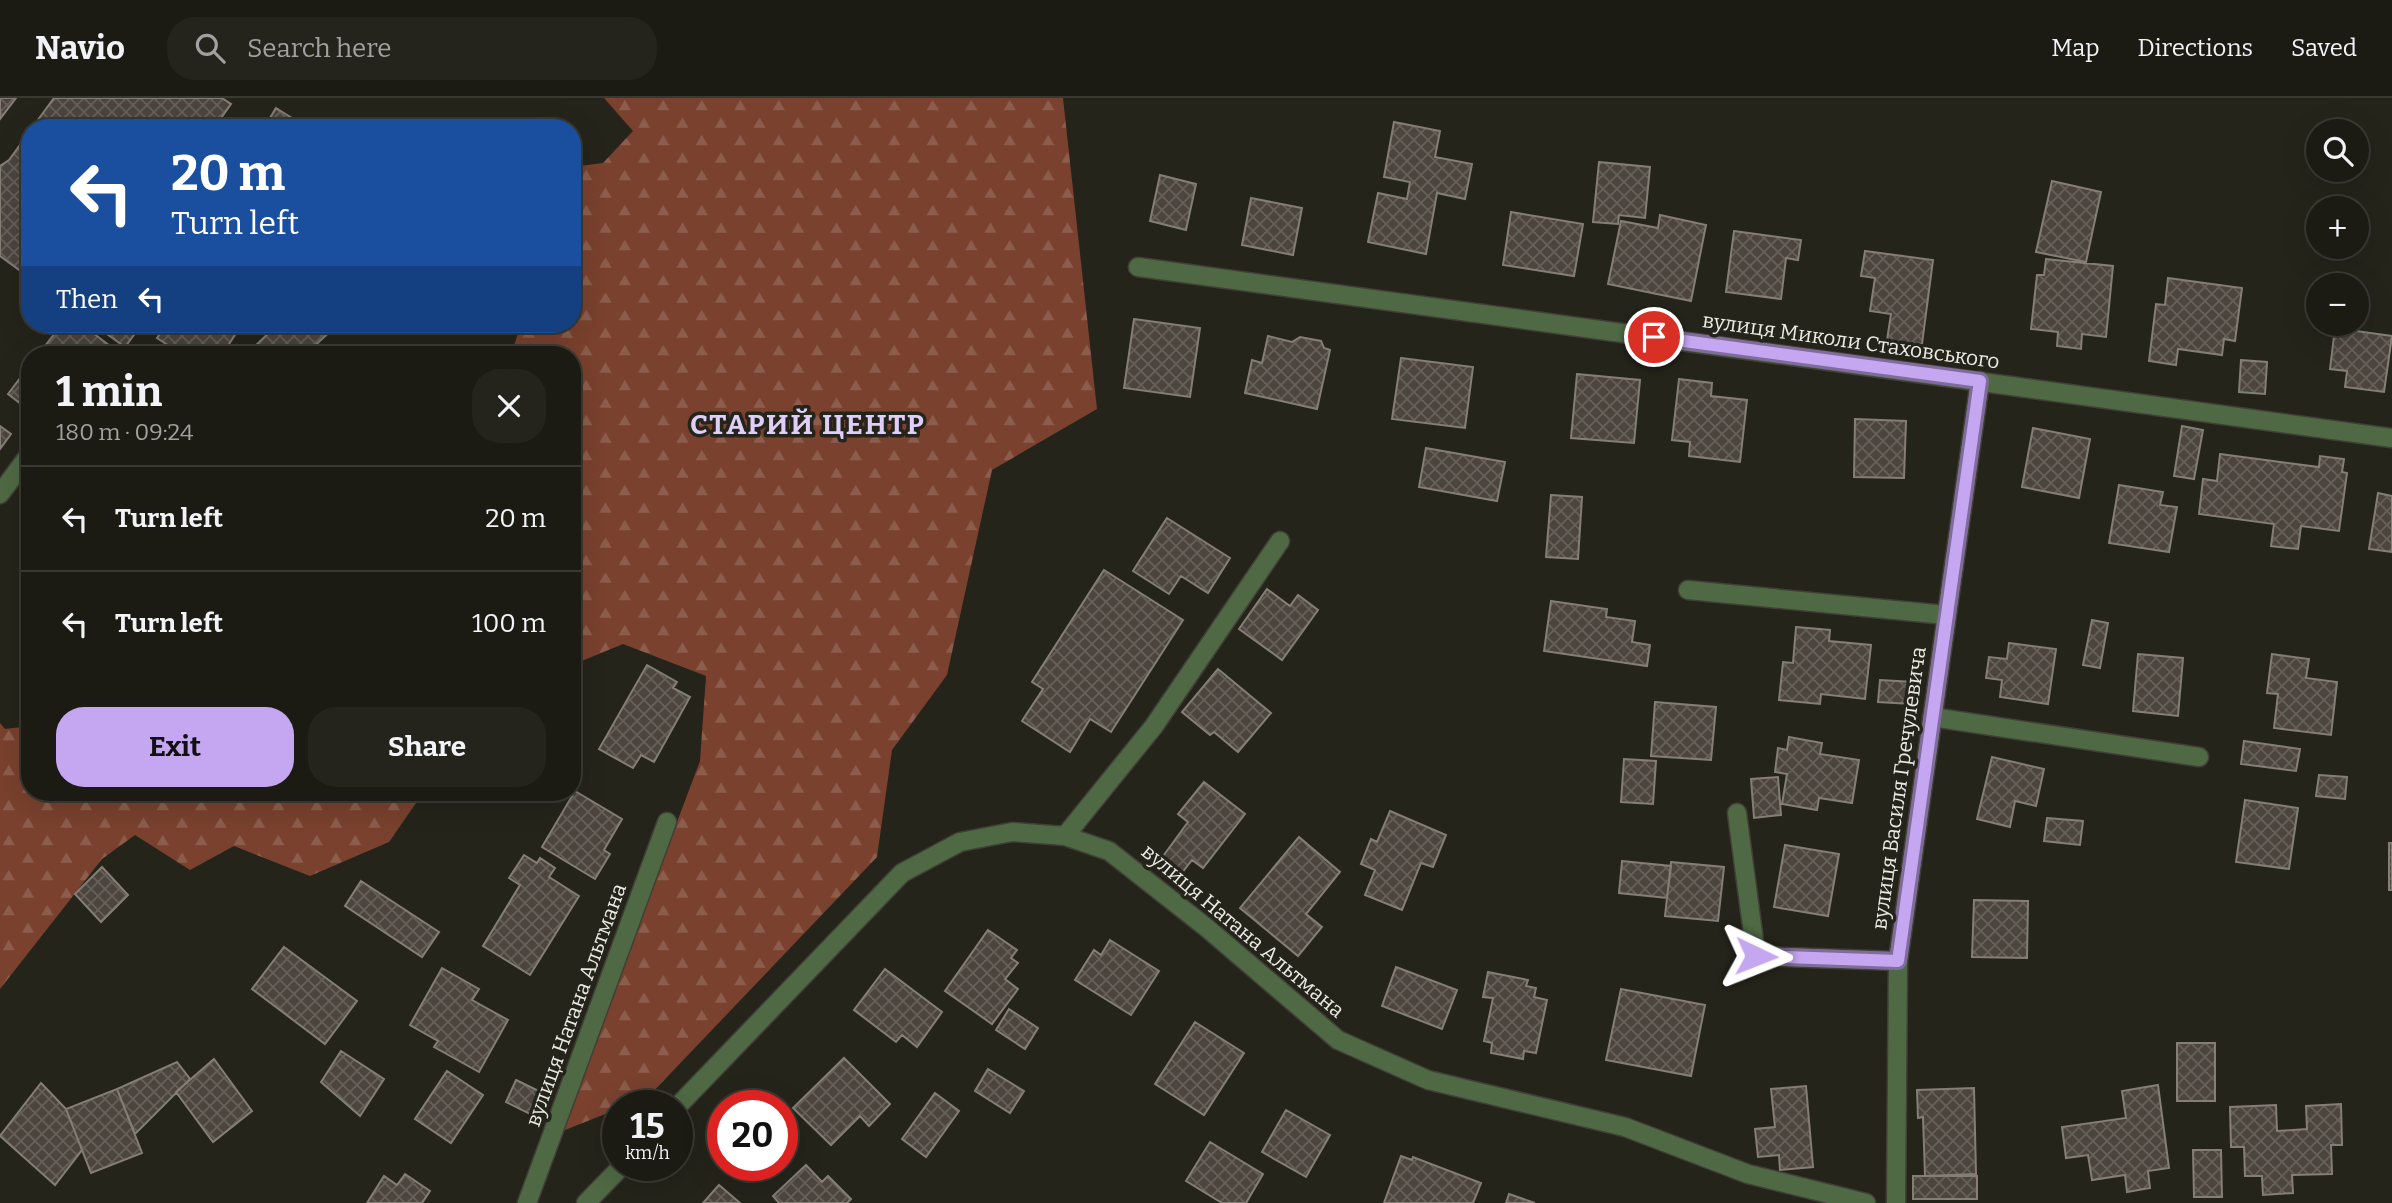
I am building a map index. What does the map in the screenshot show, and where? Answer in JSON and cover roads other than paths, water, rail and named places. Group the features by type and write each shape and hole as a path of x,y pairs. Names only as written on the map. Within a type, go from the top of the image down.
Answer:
{"street":[{"name":"вулиця Миколи Стаховського","path":"1138,267 2391,434"},
{"name":"вулиця Василя Гречулевича","path":"1896,1203 1898,961 1980,381"},
{"path":"0,494 21,466"},
{"path":"1065,836 1154,726 1280,541"},
{"path":"1688,590 1946,615"},
{"path":"1932,717 2199,757"},
{"path":"1737,813 1756,956 1898,961"},
{"name":"вулиця Натана Альтмана","path":"527,1203 667,822"},
{"name":"вулиця Натана Альтмана","path":"693,1090 902,873 960,842 1012,832 1065,836 1110,851 1207,928 1338,1040 1428,1080 1625,1128 1748,1174 1866,1203"},
{"path":"586,1203 607,1181"}],"district":[{"name":"СТАРИЙ ЦЕНТР","path":"808,424"}]}
